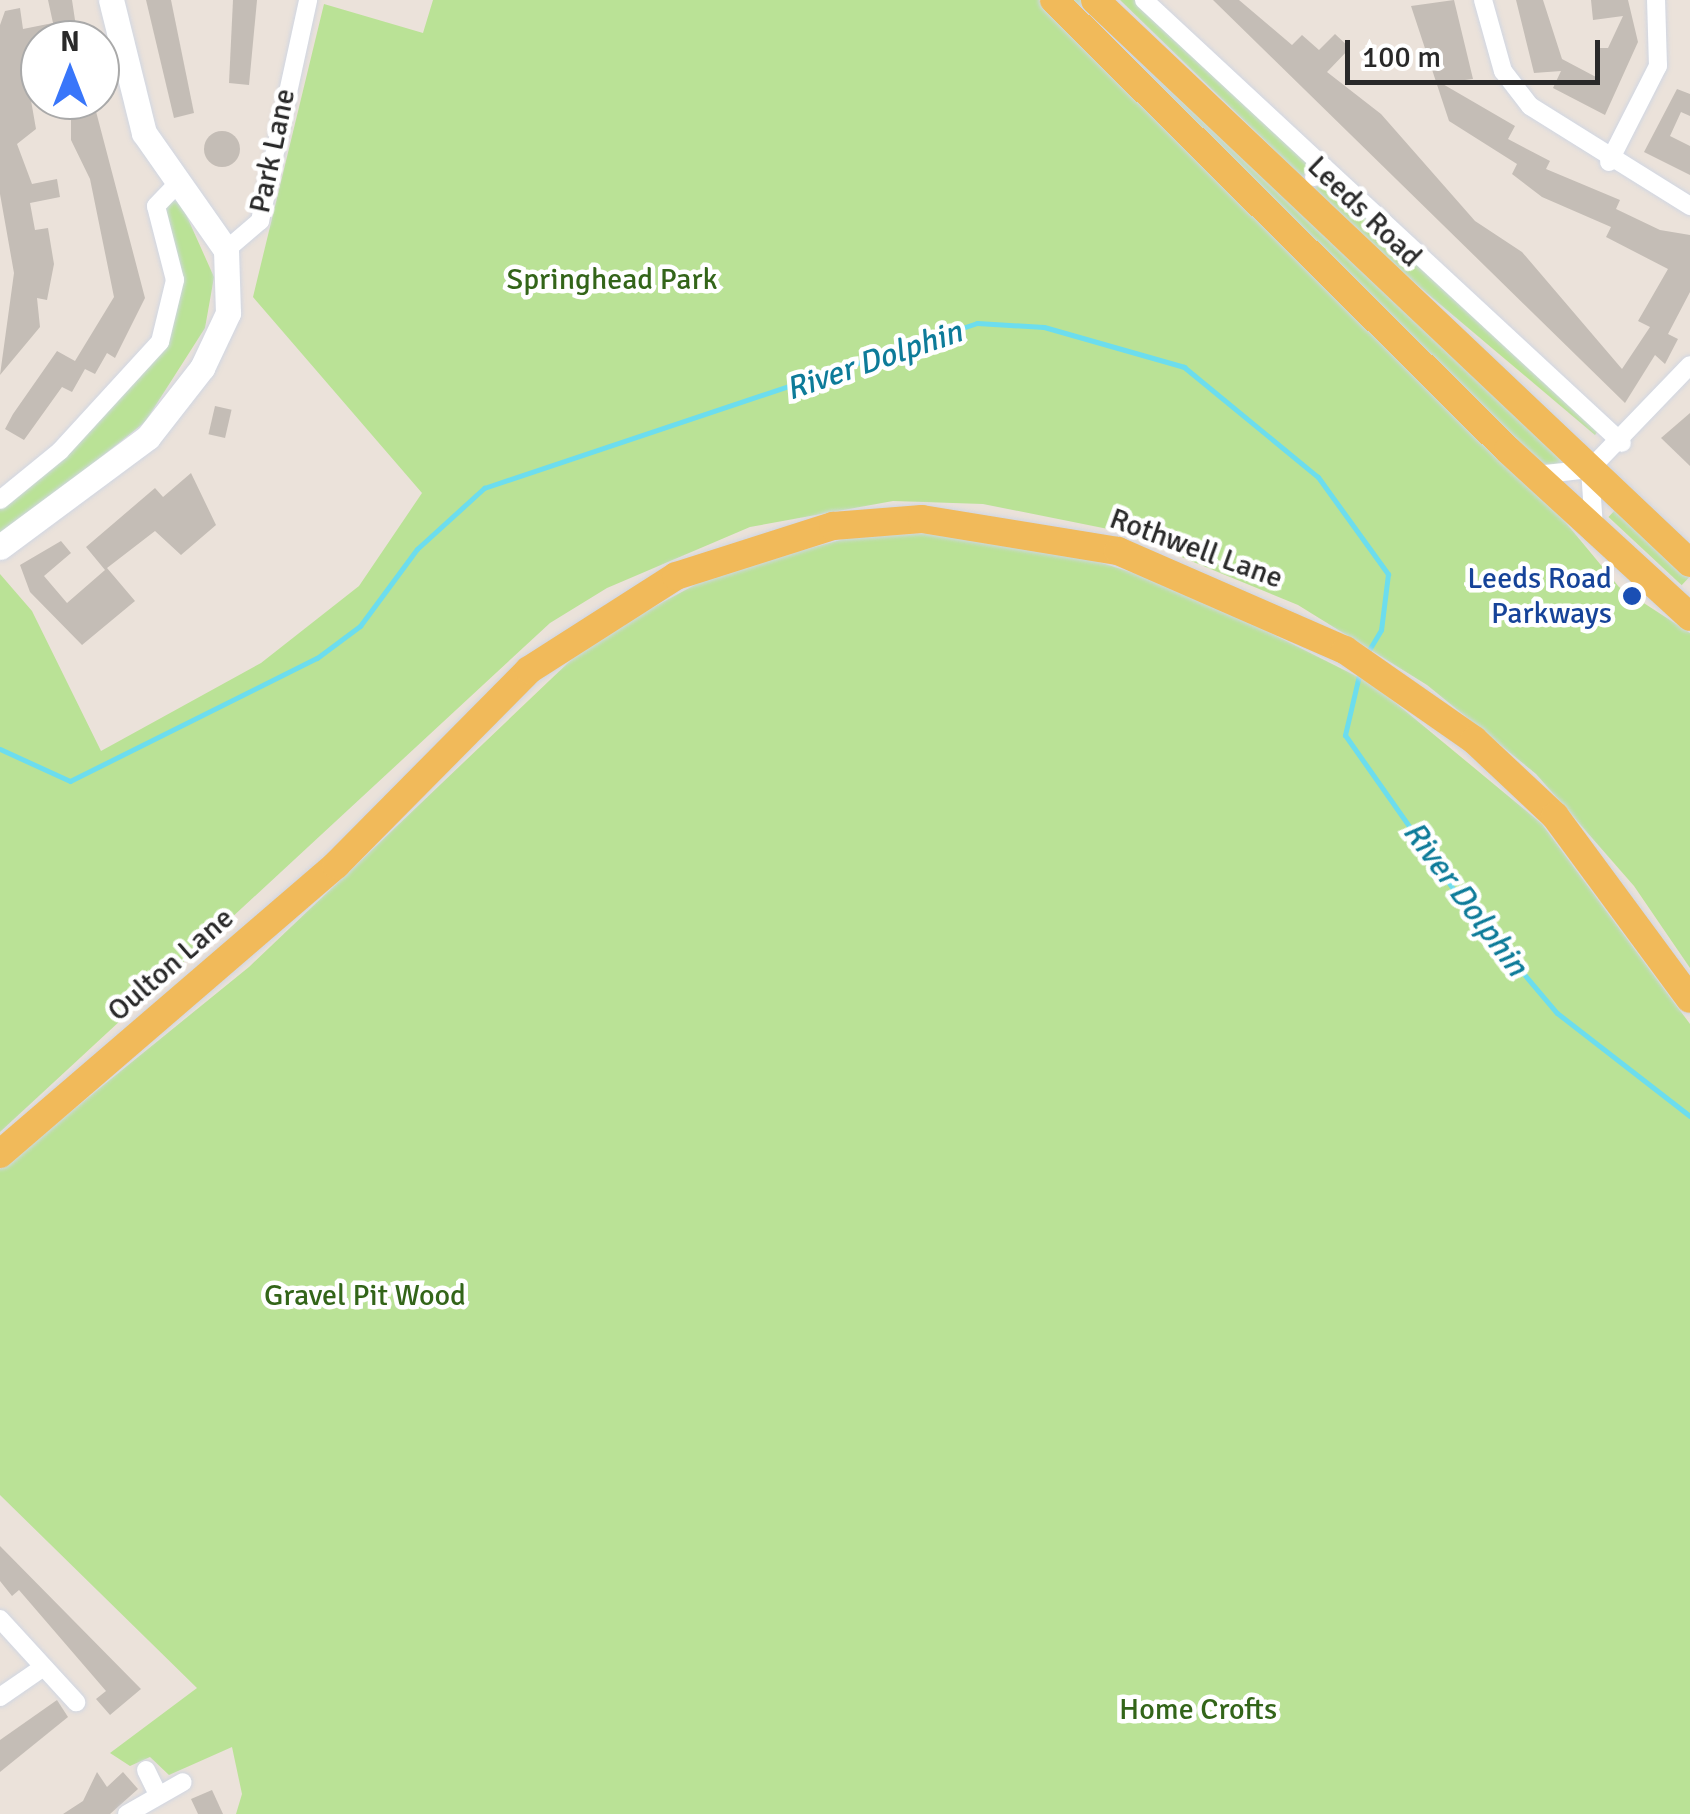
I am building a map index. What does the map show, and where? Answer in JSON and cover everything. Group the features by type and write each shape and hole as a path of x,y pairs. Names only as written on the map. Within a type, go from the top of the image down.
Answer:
{"main road":[{"path":"1054,0 1535,475 1690,617"},
{"name":"Leeds Road","path":"1095,0 1690,563"},
{"name":"Rothwell Lane","path":"381,820 529,670 602,616 723,558 833,526 922,519 1118,550 1345,650 1474,740 1555,816 1690,999"},
{"name":"Oulton Lane","path":"0,1154 381,820"}],"street":[{"path":"112,0 131,101 226,250"},
{"name":"Park Lane","path":"0,547 148,437 185,391 228,313 226,250 260,220 308,0"},
{"name":"Leeds Road","path":"1144,0 1319,172 1622,443"},
{"path":"1483,0 1502,71 1530,106 1609,162 1690,206"},
{"path":"1609,162 1658,66 1656,0"},
{"path":"0,500 60,451 160,342 175,280 156,206 181,180"},
{"path":"1535,475 1590,469 1622,443 1690,364"},
{"path":"1590,469 1595,531"},
{"path":"0,1619 76,1702"},
{"path":"0,1697 42,1668"},
{"path":"146,1770 158,1795"},
{"path":"127,1814 183,1782"}],"green space":[{"name":"Springhead Park","path":"433,0 1039,0 1562,518 1619,587 1690,633 1690,968 1634,886 1536,774 1427,685 1298,605 1118,531 983,504 893,501 750,527 607,588 550,623 0,1132 0,574 32,611 101,751 261,663 359,586 422,493 253,297 324,4 423,33"},
{"path":"1069,0 1081,0 1568,466 1539,464"},
{"path":"1120,0 1136,0 1311,162 1303,178"},
{"path":"1327,179 1599,429 1595,435 1397,268 1314,188"},
{"path":"172,201 180,201 214,277 205,328 145,422 0,538 0,508 64,457 166,344 180,295 161,213"},
{"path":"1616,509 1689,577 1682,585 1608,517"},
{"path":"928,533 1057,549 1179,587 1374,685 1542,824 1690,1024 1690,1814 236,1814 242,1794 232,1747 169,1775 150,1757 130,1766 110,1753 197,1688 0,1495 0,1169 249,967 592,640 719,572 848,538"}],"building":[{"path":"48,0 72,0 75,20 52,20"},
{"path":"146,0 171,0 194,113 174,118"},
{"path":"233,0 257,0 249,85 229,83"},
{"path":"1213,0 1239,0 1292,45 1302,35 1319,50 1335,34 1350,48 1327,72 1381,114 1475,221 1522,252 1622,369 1650,327 1638,321 1668,269 1606,237 1611,227 1542,197 1512,174 1517,164 1449,121 1411,6 1454,0 1473,79 1441,83 1515,126 1508,139 1550,161 1546,169 1620,200 1616,209 1660,230 1690,235 1690,292 1668,334 1678,339 1665,364 1655,355 1625,403"},
{"path":"1516,0 1543,0 1562,59 1596,77 1596,48 1608,48 1623,16 1593,20 1591,0 1628,0 1638,42 1605,115 1553,88 1561,71 1534,73"},
{"path":"20,8 20,120 34,120 36,129 17,144 32,184 57,179 60,197 30,203 35,230 48,228 54,264 47,300 37,298 40,327 0,375 14,273 0,194 0,25 5,11"},
{"path":"1677,89 1690,94 1690,116 1681,112 1670,136 1690,146 1690,175 1644,152"},
{"path":"71,120 98,120 145,298 115,358 107,353 95,374 85,369 72,392 62,387 24,440 5,429 13,414 57,351 75,361 114,297 90,179 71,140"},
{"path":"222,131 235,136 240,149 235,162 222,167 209,162 204,149 209,136"},
{"path":"215,406 232,410 225,438 208,434"},
{"path":"1690,413 1690,466 1661,438"},
{"path":"191,473 216,525 181,555 155,531 107,568 135,601 82,645 30,592 20,565 61,541 71,553 44,576 67,603 105,570 86,547 155,488 163,497"},
{"path":"0,1546 141,1689 110,1715 96,1699 106,1691 19,1590 12,1596 0,1581"},
{"path":"57,1700 68,1717 0,1772 0,1740"},
{"path":"97,1772 107,1787 123,1772 138,1789 110,1814 63,1814 83,1801"},
{"path":"212,1790 223,1814 198,1814 191,1799"}],"waterway":[{"path":"0,749 70,781 317,658 360,626 417,549 484,488 977,323 1044,327 1184,367 1318,477 1388,574 1381,630 1368,652"},
{"name":"River Dolphin","path":"1360,671 1345,735 1458,896 1557,1013 1690,1116"}],"place":[{"name":"Leeds Road Parkways","path":"1632,596"}],"park label":[{"name":"Gravel Pit Wood","path":"365,1296"},
{"name":"Home Crofts","path":"1198,1710"}]}
